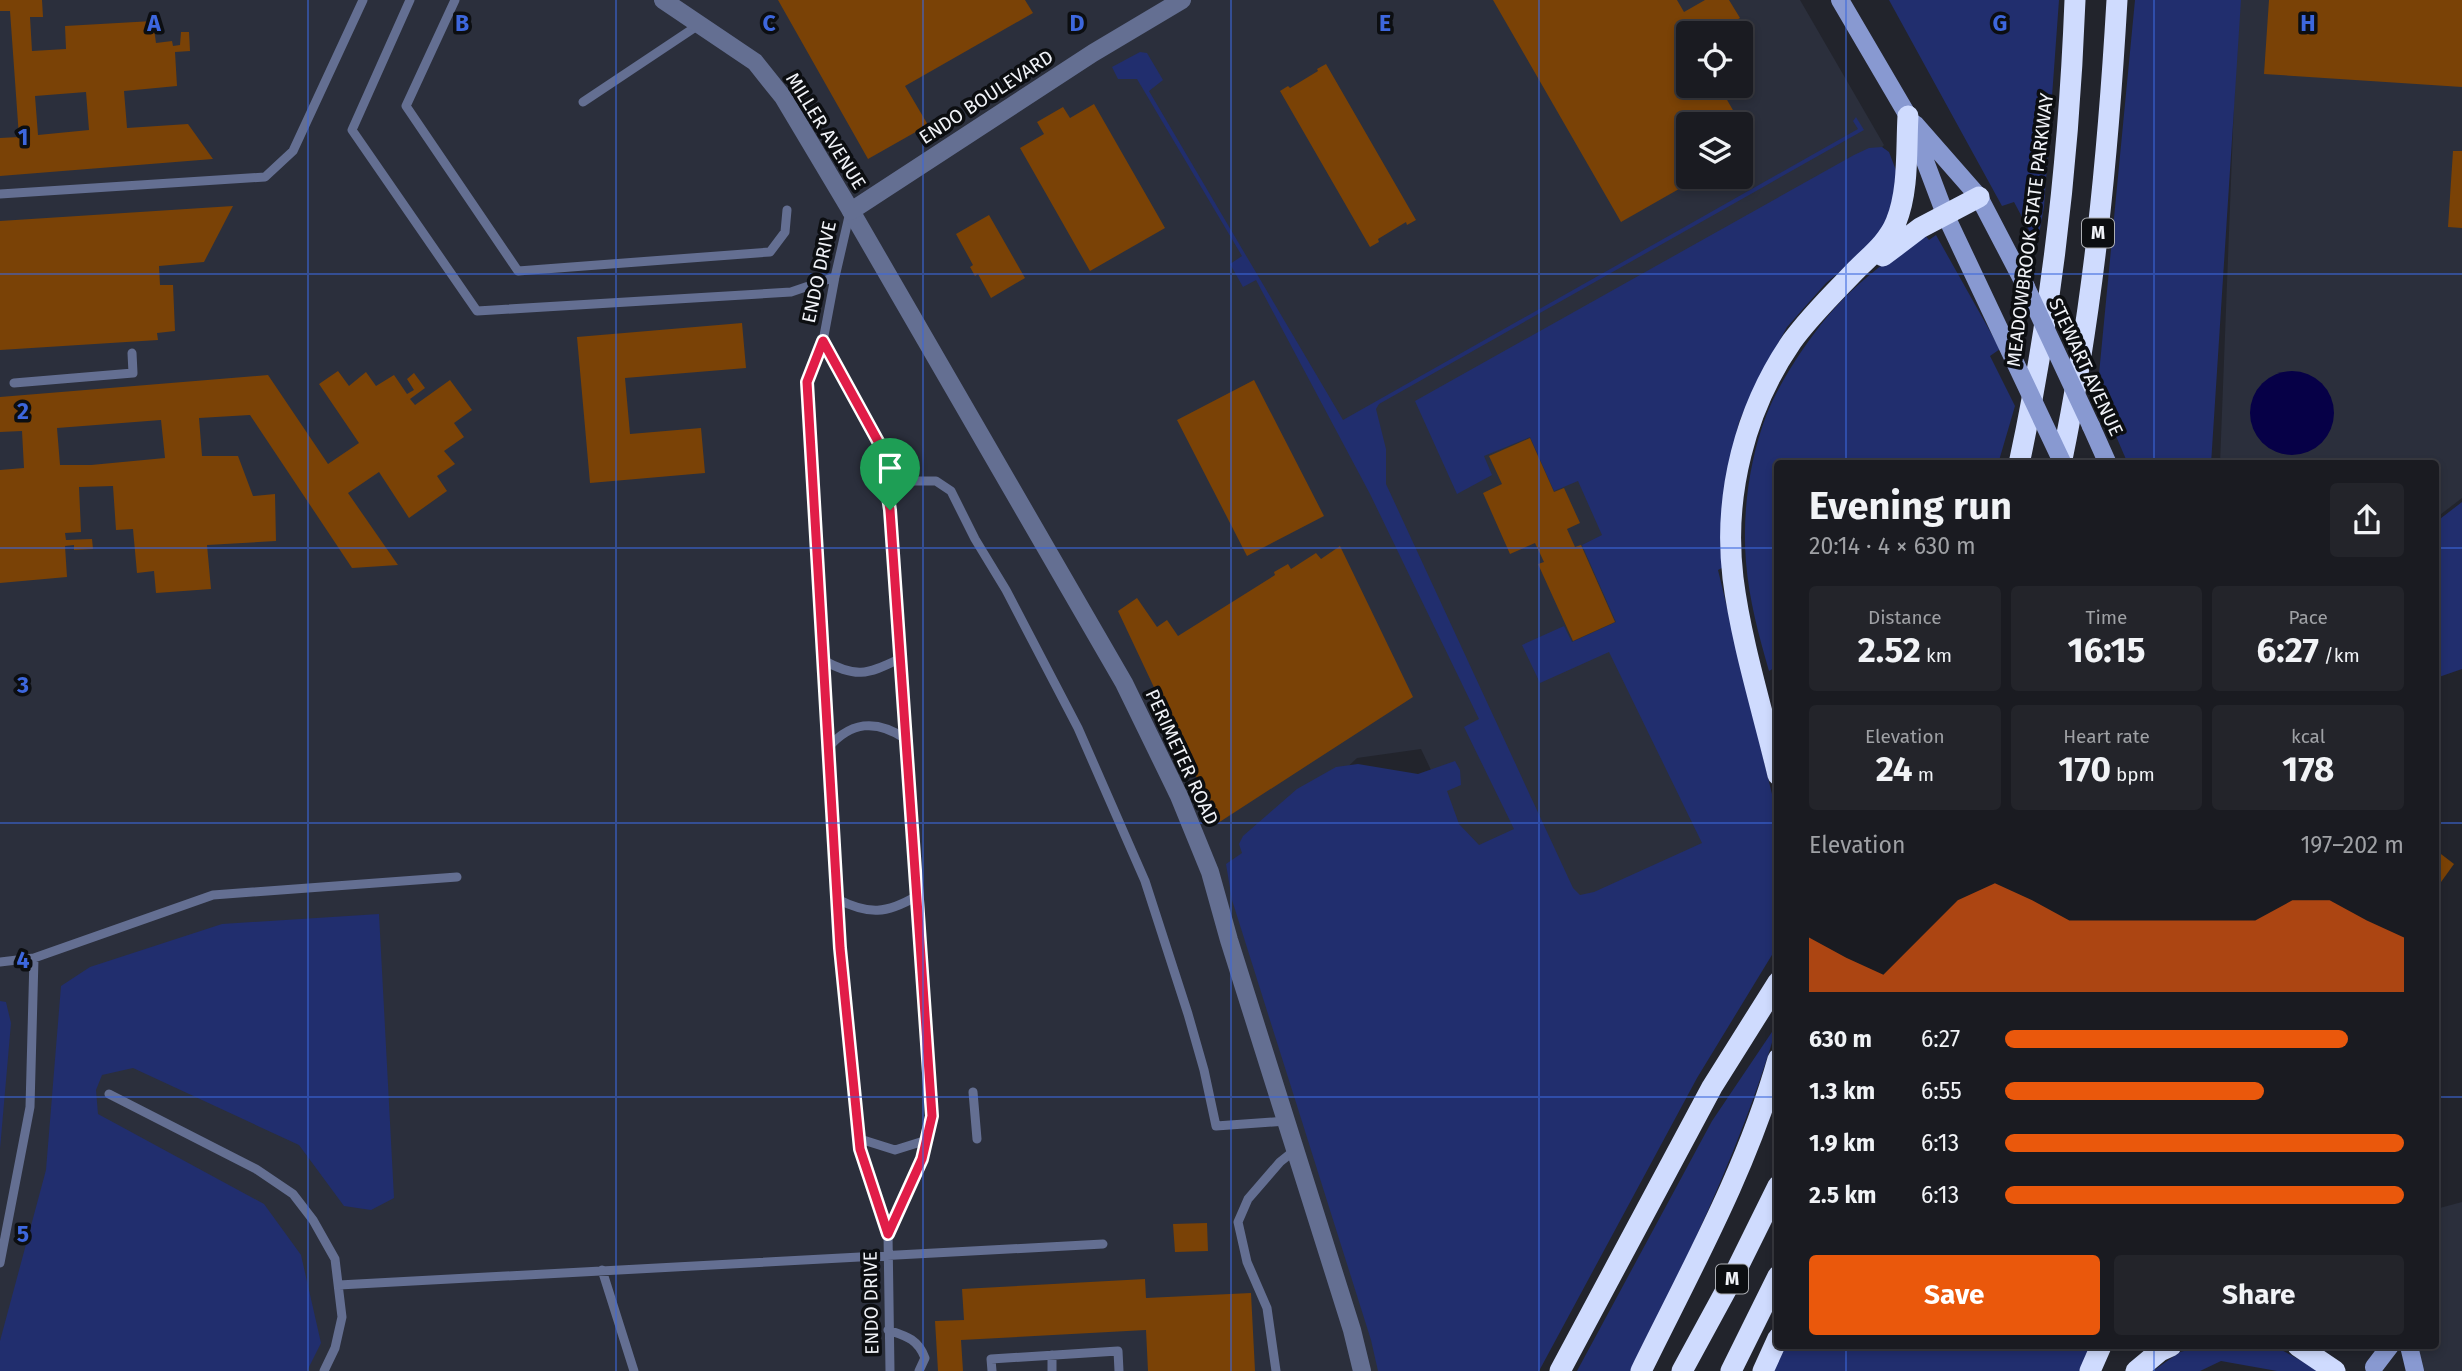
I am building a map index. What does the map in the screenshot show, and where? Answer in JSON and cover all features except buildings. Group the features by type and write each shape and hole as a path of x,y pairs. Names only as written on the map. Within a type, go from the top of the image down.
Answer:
{"highway":[{"name":"MEADOWBROOK STATE PARKWAY","path":"2020,460 2039,360 2058,217 2075,0"},
{"name":"M","path":"2063,460 2097,243 2108,135 2117,0"},
{"path":"1774,758 1733,580 1731,533 1734,485 1745,439 1772,374 1808,320 1883,244 1896,223 1903,197 1908,116"},
{"path":"1841,286 1920,228 1979,197"},
{"path":"1560,1371 1712,1087 1774,988"},
{"path":"1641,1371 1748,1149 1774,1073"},
{"name":"M","path":"1682,1371 1774,1194"},
{"name":"M","path":"1731,1371 1774,1284"},
{"path":"1763,1371 1774,1347"},
{"path":"2090,1371 2100,1349"},
{"path":"2136,1371 2164,1349"},
{"path":"2302,1349 2335,1371"}],"main road":[{"name":"STEWART AVENUE","path":"1840,0 1908,116 1945,214 2060,460"},
{"name":"STEWART AVENUE","path":"1908,116 1979,197 2026,287 2106,460"},
{"path":"2370,1349 2374,1369"},
{"path":"2374,1369 2388,1349"},
{"path":"2410,1349 2415,1371"}],"street":[{"name":"MILLER AVENUE","path":"663,0 755,62 783,97 851,211"},
{"name":"ENDO BOULEVARD","path":"851,211 1093,53 1182,0"},
{"name":"PERIMETER ROAD","path":"851,211 1124,683 1179,796 1210,872 1352,1330 1362,1371"}],"lane":[{"path":"0,194 265,177 293,151 363,0"},
{"path":"410,0 352,130 477,311 791,292 835,277"},
{"path":"455,0 406,106 518,271 770,253 785,232 787,210"},
{"path":"583,102 700,24"},
{"name":"ENDO DRIVE","path":"851,211 823,341 807,382 837,899 860,1149 888,1234 890,1371"},
{"name":"ENDO DRIVE","path":"823,341 880,445 890,510 932,1116 922,1159 888,1234"},
{"path":"14,383 133,373 132,354"},
{"path":"886,481 936,481 951,491 1079,728 1145,881 1191,1025 1216,1126 1286,1121"},
{"path":"823,660 846,672 861,673 874,671 899,659"},
{"path":"828,748 840,733 866,724 889,728 906,739"},
{"path":"0,962 34,958 213,895 457,877"},
{"path":"837,899 855,908 871,911 898,907 917,896"},
{"path":"0,1263 30,1107 34,958"},
{"path":"973,1092 977,1139"},
{"path":"108,1094 256,1169 293,1194 313,1220 335,1259 340,1285 342,1317 335,1348 324,1371"},
{"path":"860,1139 895,1150 927,1140"},
{"path":"1276,1371 1267,1308 1247,1262 1238,1222 1248,1199 1280,1162 1295,1150"},
{"path":"340,1285 1102,1244"},
{"path":"602,1270 634,1371"},
{"path":"888,1330 912,1339 921,1348 925,1358 919,1371"},
{"path":"992,1371 991,1359 1118,1351 1119,1371"},
{"path":"1052,1355 1052,1371"}],"shaded area":[{"path":"0,0 1800,0 1884,145 1771,263 1688,425 1767,905 1512,941 1421,749 1357,758 1235,876 1385,1371 0,1371"},
{"path":"1889,0 2059,0 2044,207 2037,245 2014,202 2002,206"},
{"path":"2135,0 2241,0 2211,460 2126,460 2110,422 2118,418 2099,374"},
{"path":"2238,0 2462,0 2462,498 2439,516 2439,460 2220,460"},
{"path":"1140,52 1147,53 1163,80 1149,91 1343,420 1858,129 1853,121 1856,117 1864,130 1379,404 1376,409 1386,449 1386,484 1573,888 1580,895 1594,892 1702,843 1609,652 1540,683 1522,645 1564,626 1572,642 1616,622 1582,545 1602,535 1578,481 1554,491 1530,437 1484,456 1492,475 1457,494 1415,401 1854,155 1869,148 1882,147 1889,152 1897,173 1898,196 1876,242 1826,283 1787,327 1739,422 1725,483 1724,567 1718,570 1774,802 1774,952 1697,1078 1539,1371 1378,1371 1371,1340 1232,900 1226,864 1242,853 1239,844 1243,836 1297,789 1336,767 1358,764 1418,774 1455,761 1460,770 1461,785 1447,791 1459,824 1479,845 1514,829 1464,727 1479,719 1370,494 1256,280 1243,287 1230,264 1242,256 1137,79 1118,79 1112,67"},
{"path":"1923,233 1929,240 1936,235 2000,349 1990,356 2015,406 1999,460 1774,460 1774,668 1769,671 1752,604 1746,562 1748,488 1760,433 1771,404 1801,352 1838,305 1885,262"},
{"path":"2292,371 2308,374 2322,383 2331,397 2334,413 2331,429 2322,443 2308,452 2292,455 2276,452 2262,443 2253,429 2250,413 2253,397 2262,383 2276,374"},
{"path":"2462,502 2462,669 2439,677 2439,520"},
{"path":"379,914 394,1198 371,1210 344,1206 299,1145 133,1068 102,1075 96,1090 98,1114 264,1204 301,1255 321,1343 307,1371 0,1371 0,1341 46,1170 61,986 90,967 222,924"},
{"path":"0,1001 6,1002 11,1023 0,1149"},
{"path":"1774,1029 1764,1068 1731,1156 1633,1371 1577,1371 1712,1121"},
{"path":"2462,1202 2462,1371 2421,1371 2417,1349 2439,1349 2439,1208"},
{"path":"1784,1349 2090,1349 2080,1371 1773,1371"},
{"path":"2192,1349 2280,1349 2320,1371 2277,1371 2221,1361 2200,1371 2153,1371 2180,1352"}],"route":[{"path":"823,341 880,445 890,510 932,1116 922,1159 888,1234 860,1149 838,928 807,382 823,341"}]}
